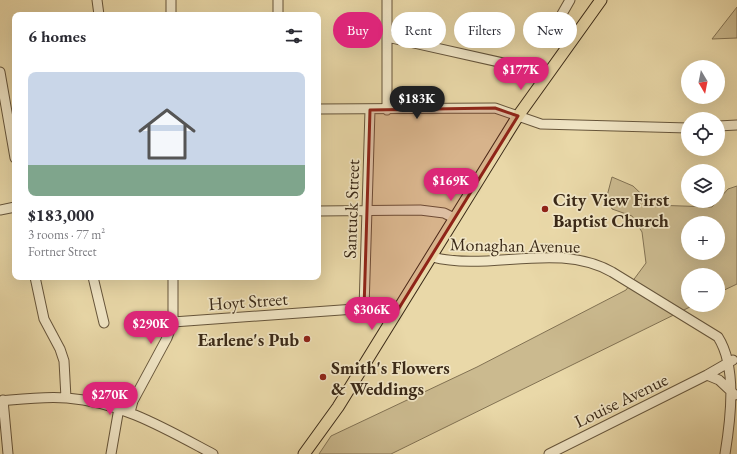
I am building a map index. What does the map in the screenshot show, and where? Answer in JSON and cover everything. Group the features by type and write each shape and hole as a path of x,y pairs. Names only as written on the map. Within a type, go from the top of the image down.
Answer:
{"main road":[{"path":"304,454 338,407 518,116 601,0"}],"street":[{"path":"97,0 99,12"},
{"path":"171,0 171,12"},
{"path":"278,0 278,12"},
{"path":"387,0 387,110"},
{"path":"563,12 570,0"},
{"path":"387,37 548,73"},
{"path":"0,72 12,141"},
{"path":"321,110 495,108 541,124 681,128"},
{"name":"Santuck Street","path":"364,309 370,110"},
{"path":"725,126 737,125"},
{"path":"0,210 12,208"},
{"path":"321,211 420,210 444,213 454,218"},
{"name":"Monaghan Avenue","path":"432,257 442,260 470,261 562,258 595,264 612,272 718,337 724,343 733,360 735,395 725,454"},
{"path":"36,280 44,319 60,349 64,361 66,398"},
{"path":"94,280 104,323"},
{"path":"130,412 133,401 167,338 173,322 173,280"},
{"name":"Hoyt Street","path":"173,322 364,309 396,313"},
{"name":"Louise Avenue","path":"549,454 707,375 733,360"},
{"path":"707,375 718,380 735,395"},
{"path":"8,454 2,400 66,398 94,402 130,412 154,422 213,454"},
{"path":"111,454 119,408"}],"highlighted area":[{"path":"495,108 518,116 396,313 364,309 370,110"}],"shaded area":[{"path":"737,7 737,38 712,39"},
{"path":"612,177 633,186 653,205 681,206 681,208 725,208 725,192 728,189 737,186 737,284 725,290 725,268 681,268 681,311 391,454 319,454 331,436 477,367 626,290 646,263 642,232 632,216 612,209 607,196"}],"place":[{"name":"City View First Baptist Church","path":"545,209"},
{"name":"Earlene's Pub","path":"307,339"},
{"name":"Smith's Flowers & Weddings","path":"323,377"}]}
